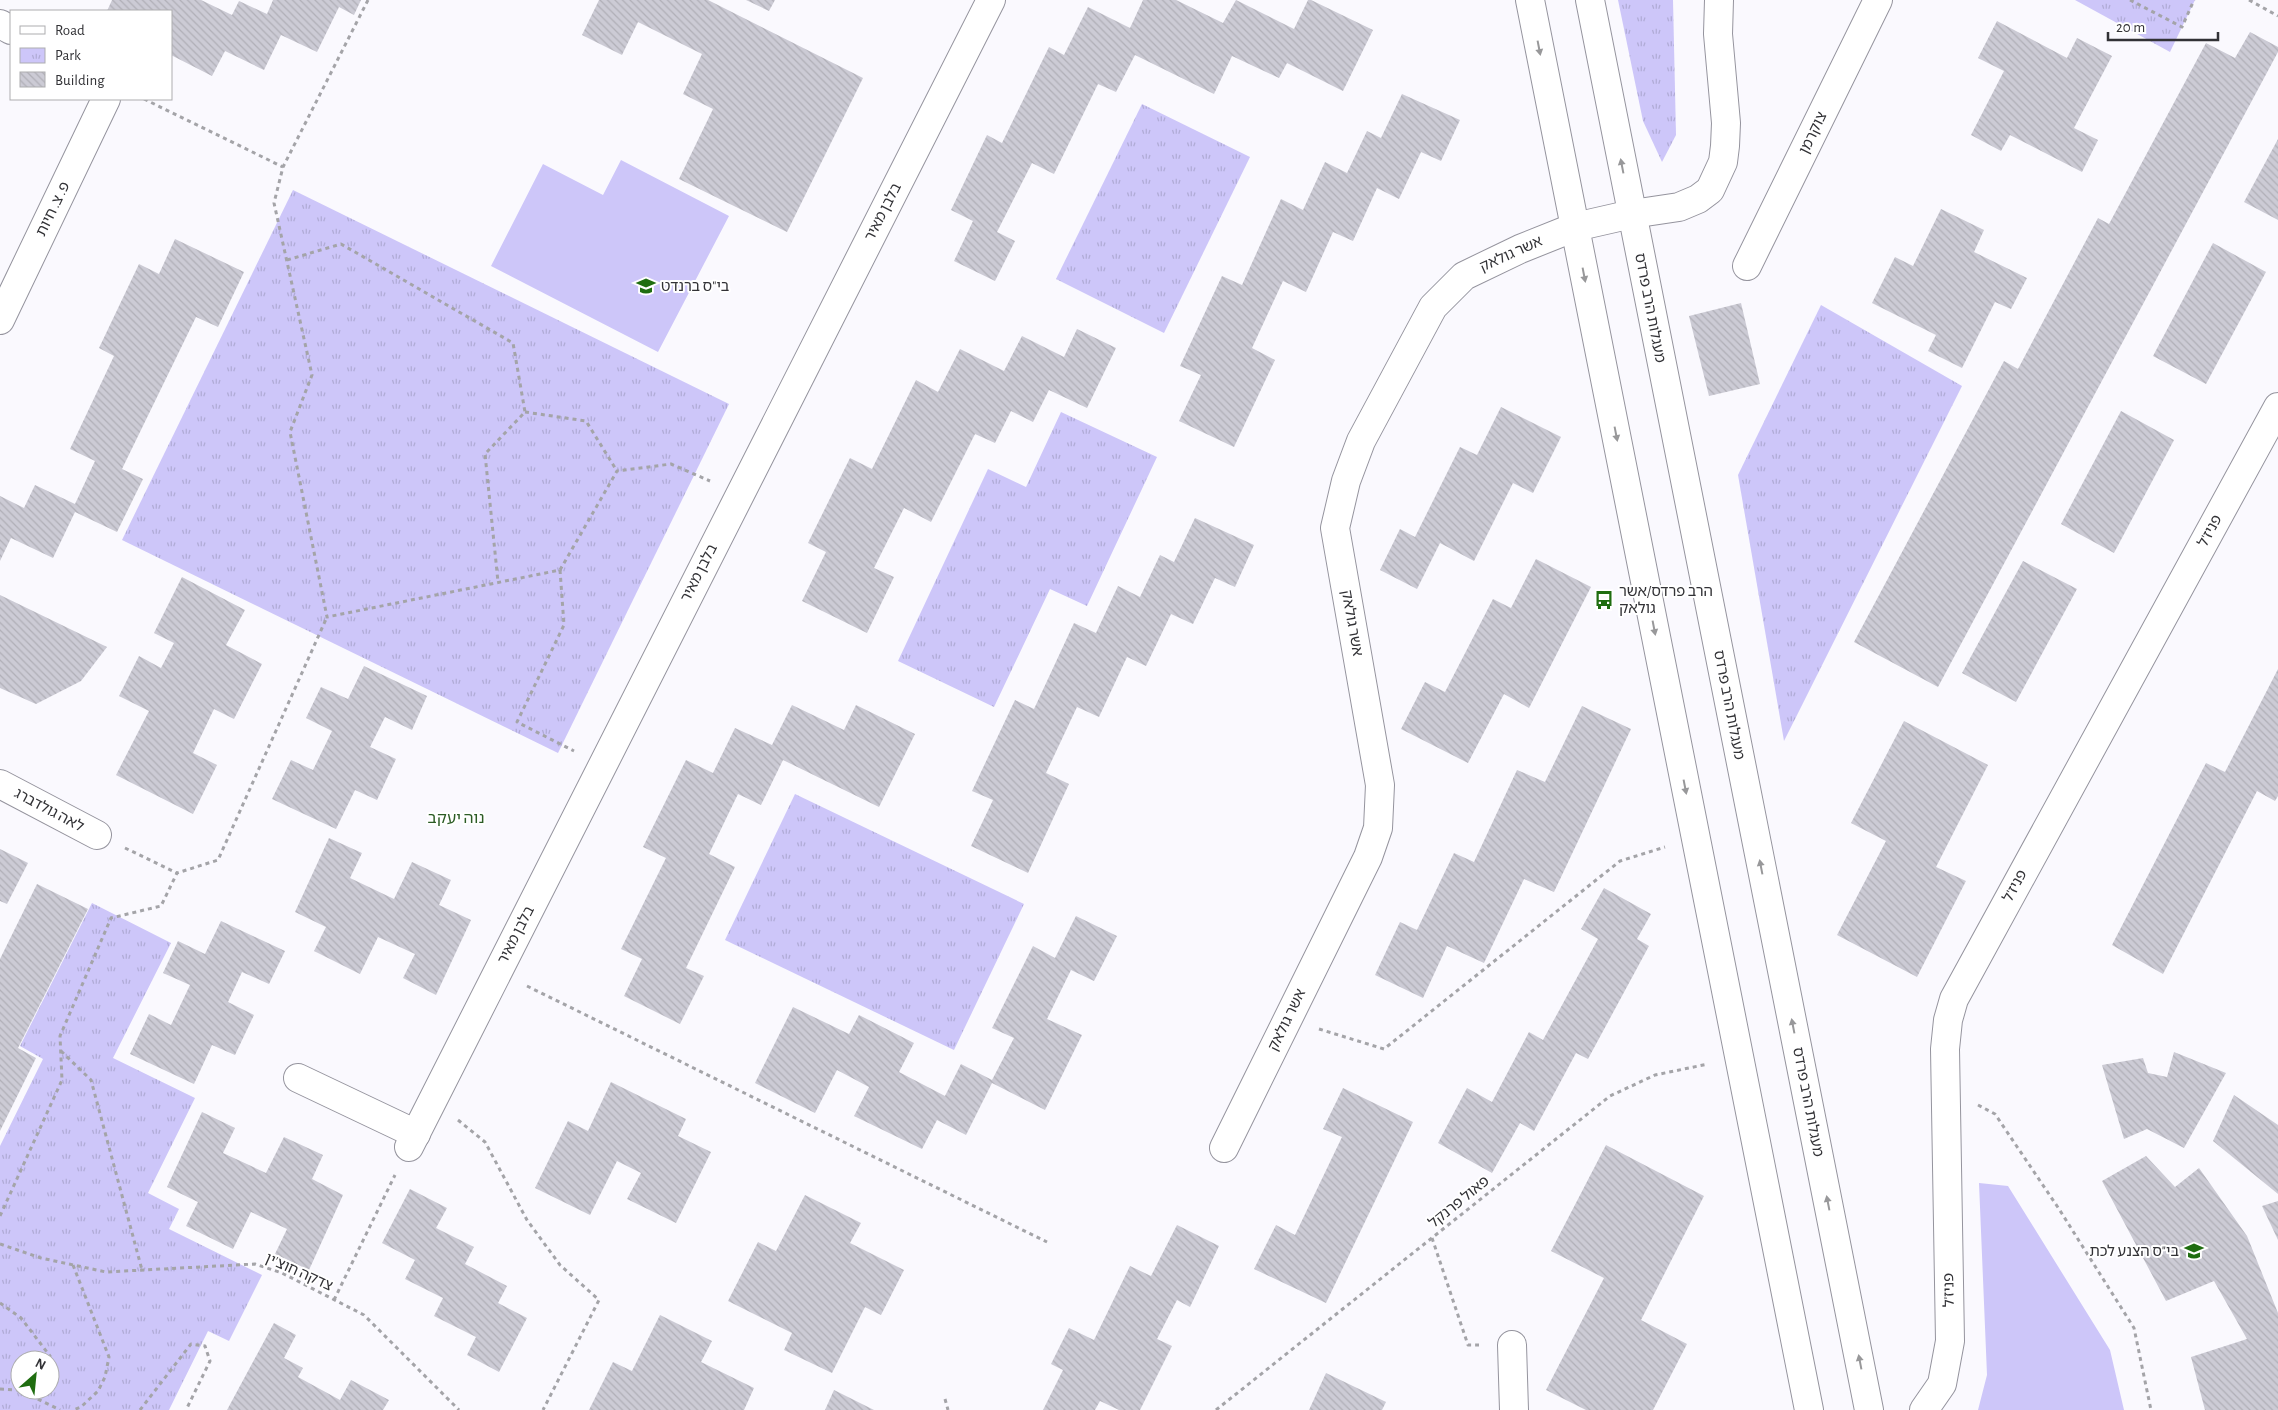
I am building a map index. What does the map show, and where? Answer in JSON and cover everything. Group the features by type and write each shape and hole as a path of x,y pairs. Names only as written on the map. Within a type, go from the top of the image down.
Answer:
{"street":[{"name":"בלבן מאיר","path":"412,1141 601,765 991,0"},
{"path":"1530,0 1808,1410"},
{"name":"מעגלות הרב פרדס","path":"1590,0 1869,1410"},
{"path":"1632,214 1679,207 1698,199 1710,190 1724,162 1726,123 1718,34 1720,0"},
{"name":"צוקרמן","path":"1747,266 1878,0"},
{"name":"פ. צ. חיות","path":"0,320 106,100"},
{"name":"אשר גולאק","path":"1224,1148 1368,857 1378,828 1380,785 1336,528 1346,481 1361,441 1432,307 1464,276 1520,249 1575,227 1632,214"},
{"name":"פניז'ל","path":"1924,1410 1942,1384 1950,1341 1946,1090 1948,1020 1954,999 2278,407"},
{"name":"לאה גולדברג","path":"0,784 97,835"},
{"path":"298,1078 412,1141"},
{"path":"1512,1345 1514,1410"}],"path":[{"path":"97,835 177,873 218,860 327,617 290,432 312,375 274,203 283,167 368,0"},
{"path":"2130,0 2182,27 2194,0"},
{"path":"2249,0 2278,16"},
{"path":"146,100 283,167"},
{"path":"287,260 341,244 513,343 525,412"},
{"path":"525,412 586,421 617,471"},
{"path":"498,582 485,454 525,412"},
{"path":"617,471 671,464 740,493"},
{"path":"601,765 517,722 564,625 560,570 617,471"},
{"path":"327,617 560,570"},
{"path":"1288,1019 1384,1049 1620,861 1695,837"},
{"path":"0,1216 62,1080 60,1036 111,918 161,906 177,873"},
{"path":"497,971 1047,1242"},
{"path":"61,1050 90,1080 142,1270"},
{"name":"פאול פרנקל","path":"1216,1410 1610,1096 1656,1075 1739,1057"},
{"path":"1946,1090 1995,1114 2059,1209 2134,1328 2151,1410"},
{"path":"433,1098 485,1142 527,1220 560,1265 599,1300 543,1410"},
{"path":"334,1300 412,1141"},
{"path":"1432,1238 1468,1344 1512,1345"},
{"name":"צדקה חוצ'ין","path":"0,1244 41,1258 106,1272 255,1264 282,1273 364,1315 459,1410"},
{"path":"72,1265 109,1357 105,1377 98,1392 80,1407 73,1410"},
{"path":"0,1303 21,1318 45,1350"},
{"path":"140,1410 191,1344 205,1346 210,1361 186,1410"},
{"path":"945,1399 948,1410"},
{"path":"40,1400 60,1410"}],"green space":[{"path":"1618,0 1673,0 1676,135 1662,162 1643,121"},
{"path":"2075,0 2195,0 2170,52"},
{"path":"1142,104 1250,157 1164,333 1056,279"},
{"path":"621,160 729,216 658,352 491,266 543,164 603,195"},
{"path":"293,190 729,404 558,753 122,540"},
{"path":"1821,305 1962,386 1784,741 1738,475"},
{"path":"1061,412 1157,457 1087,606 1050,589 994,707 898,661 988,469 1026,487"},
{"path":"795,794 1024,904 954,1050 725,940"},
{"path":"92,903 171,943 113,1058 195,1098 148,1193 179,1209 169,1229 262,1275 229,1341 208,1331 169,1410 0,1410 0,1146 43,1059 20,1046"},
{"path":"1979,1183 2008,1186 2110,1350 2124,1410 1978,1410 1987,1375"}],"building":[{"path":"112,0 201,0 232,15 239,1 267,14 273,0 361,0 354,15 339,7 317,52 281,35 264,70 225,51 212,76 172,56 172,10 107,10"},
{"path":"599,0 708,0 863,78 787,232 679,179 713,109 683,94 702,54 638,22 622,55 582,35"},
{"path":"746,0 775,0 769,11"},
{"path":"1143,0 1176,0 1223,23 1236,0 1294,29 1308,0 1311,0 1373,30 1343,91 1287,63 1279,78 1232,56 1214,94 1135,55 1116,92 1098,84 1054,174 1032,163 997,232 1015,241 995,281 954,261 973,221 951,210 987,135 1002,143 1049,47 1064,55 1088,7 1130,28"},
{"path":"1997,21 2067,58 2077,38 2112,56 2074,128 2098,140 2082,172 2010,135 2001,151 1971,135 2004,71 1978,58"},
{"path":"2250,32 2278,47 2278,52 1938,687 1854,642 2004,361 2018,369 2098,218 2109,224 2206,43 2235,58"},
{"path":"1402,94 1460,120 1441,161 1421,152 1399,199 1377,188 1353,241 1333,232 1306,292 1283,281 1252,348 1275,360 1234,447 1179,421 1201,375 1180,366 1222,276 1242,285 1281,199 1303,210 1325,162 1347,173 1367,131 1381,138"},
{"path":"2278,139 2278,220 2244,202"},
{"path":"1941,209 1984,230 1974,252 2027,278 2011,309 1995,302 1962,368 1928,351 1936,335 1872,303 1895,257 1913,266"},
{"path":"175,239 244,272 218,327 196,317 122,469 143,479 117,532 75,512 53,558 11,538 0,561 0,496 24,508 35,485 75,504 95,461 70,449 114,356 99,348 139,264 159,274"},
{"path":"2213,243 2266,272 2206,384 2153,356"},
{"path":"1741,303 1760,384 1709,396 1689,316"},
{"path":"1077,329 1116,348 1087,408 1049,390 1033,422 1011,411 995,443 975,434 931,522 904,508 874,568 894,577 867,633 802,601 826,552 808,543 850,458 872,469 916,380 938,392 960,349 1004,371 1022,336 1064,357"},
{"path":"1501,407 1561,437 1533,493 1513,483 1474,561 1440,543 1417,589 1380,570 1400,529 1415,537 1460,447 1477,455"},
{"path":"2121,411 2174,440 2114,553 2061,524"},
{"path":"1195,518 1254,545 1235,587 1215,578 1193,624 1171,614 1146,666 1127,657 1099,717 1077,707 1046,773 1069,784 1028,873 971,846 993,800 972,791 1015,700 1034,709 1074,623 1096,633 1118,586 1140,597 1160,555 1174,562"},
{"path":"1536,559 1591,587 1529,708 1504,694 1468,763 1401,729 1425,682 1445,692 1493,599 1511,608"},
{"path":"2023,561 2077,589 2016,702 1962,673"},
{"path":"182,577 245,610 226,645 262,664 234,719 214,709 193,753 217,765 193,814 116,775 149,711 119,696 139,656 161,668 174,643 154,633"},
{"path":"0,595 107,647 81,681 36,704 0,688"},
{"path":"364,666 427,696 412,730 385,717 370,747 396,759 377,800 355,790 336,829 272,799 291,760 313,770 332,731 306,718 321,687 348,699"},
{"path":"2278,669 2278,796 2275,801 2257,791 2163,974 2112,945 2206,763 2225,772"},
{"path":"792,705 844,730 856,705 915,734 879,807 783,760 761,805 738,794 709,854 735,867 686,968 704,976 680,1024 624,996 642,959 621,949 666,858 643,847 686,760 713,773 735,728 772,745"},
{"path":"1582,706 1631,729 1554,892 1524,879 1484,963 1447,946 1423,998 1375,975 1400,922 1417,930 1454,853 1474,862 1517,770 1545,782"},
{"path":"1904,721 1988,765 1936,867 1966,881 1917,977 1837,935 1886,841 1851,823"},
{"path":"329,838 362,853 350,878 394,899 412,862 451,880 439,905 471,920 436,995 403,978 415,954 378,937 360,974 314,951 326,927 295,912"},
{"path":"0,849 28,863 7,904 0,901"},
{"path":"37,884 88,909 18,1048 36,1058 0,1131 0,959"},
{"path":"1604,888 1651,914 1637,939 1649,946 1588,1059 1576,1053 1534,1131 1520,1123 1492,1173 1438,1143 1467,1088 1492,1102 1529,1032 1543,1040 1598,939 1581,929"},
{"path":"1076,916 1117,936 1094,981 1071,970 1047,1019 1082,1035 1045,1110 992,1083 966,1135 937,1120 922,1149 854,1116 869,1087 837,1070 815,1113 755,1083 793,1007 849,1034 859,1015 914,1043 899,1072 945,1096 961,1064 992,1080 1014,1038 992,1028 1033,946 1055,958"},
{"path":"221,921 285,951 269,984 242,972 228,1002 254,1015 235,1055 212,1045 194,1084 130,1054 149,1014 171,1025 190,985 163,973 178,941 205,954"},
{"path":"2174,1052 2226,1073 2184,1148 2147,1129 2124,1139 2102,1065 2143,1058 2148,1073 2167,1077"},
{"path":"611,1082 686,1119 678,1136 711,1152 676,1223 627,1199 641,1173 617,1161 590,1215 535,1188 568,1121 588,1131"},
{"path":"1343,1088 1413,1122 1326,1303 1254,1269 1276,1225 1295,1235 1342,1137 1323,1129"},
{"path":"2234,1095 2278,1125 2278,1194 2213,1141"},
{"path":"202,1112 235,1128 223,1153 266,1173 284,1137 323,1155 312,1179 343,1195 309,1270 275,1254 287,1229 251,1212 233,1249 186,1226 198,1202 167,1187"},
{"path":"1606,1145 1704,1196 1641,1320 1687,1344 1653,1410 1586,1410 1546,1390 1604,1278 1551,1251"},
{"path":"2146,1156 2175,1187 2199,1168 2247,1236 2278,1313 2278,1410 2205,1410 2191,1357 2247,1339 2214,1281 2166,1301 2102,1181"},
{"path":"410,1189 447,1208 436,1228 474,1247 465,1264 507,1286 498,1303 527,1318 499,1372 467,1355 476,1337 434,1316 443,1298 405,1279 415,1260 382,1243"},
{"path":"805,1195 861,1223 850,1243 904,1270 881,1315 865,1307 832,1373 784,1350 792,1333 728,1301 758,1242 776,1251"},
{"path":"2278,1201 2278,1240 2262,1206"},
{"path":"1177,1225 1219,1246 1190,1307 1177,1300 1157,1339 1172,1346 1140,1410 1119,1410 1100,1401 1095,1410 1043,1410 1063,1370 1051,1364 1069,1328 1094,1340 1130,1266 1151,1276"},
{"path":"660,1315 712,1341 701,1362 754,1388 744,1410 589,1410 613,1362 632,1371"},
{"path":"274,1323 296,1335 284,1358 303,1368 298,1377 340,1400 351,1380 389,1400 383,1410 227,1410"},
{"path":"1326,1373 1386,1402 1382,1410 1309,1410"},
{"path":"834,1390 874,1410 825,1410"}],"place":[{"name":"בי\"ס ברנדט","path":"646,286"},
{"name":"הרב פרדס/אשר גולאק","path":"1604,600"},
{"name":"בי\"ס הצנע לכת","path":"2194,1251"}],"district":[{"name":"נוה יעקב","path":"456,818"}]}
